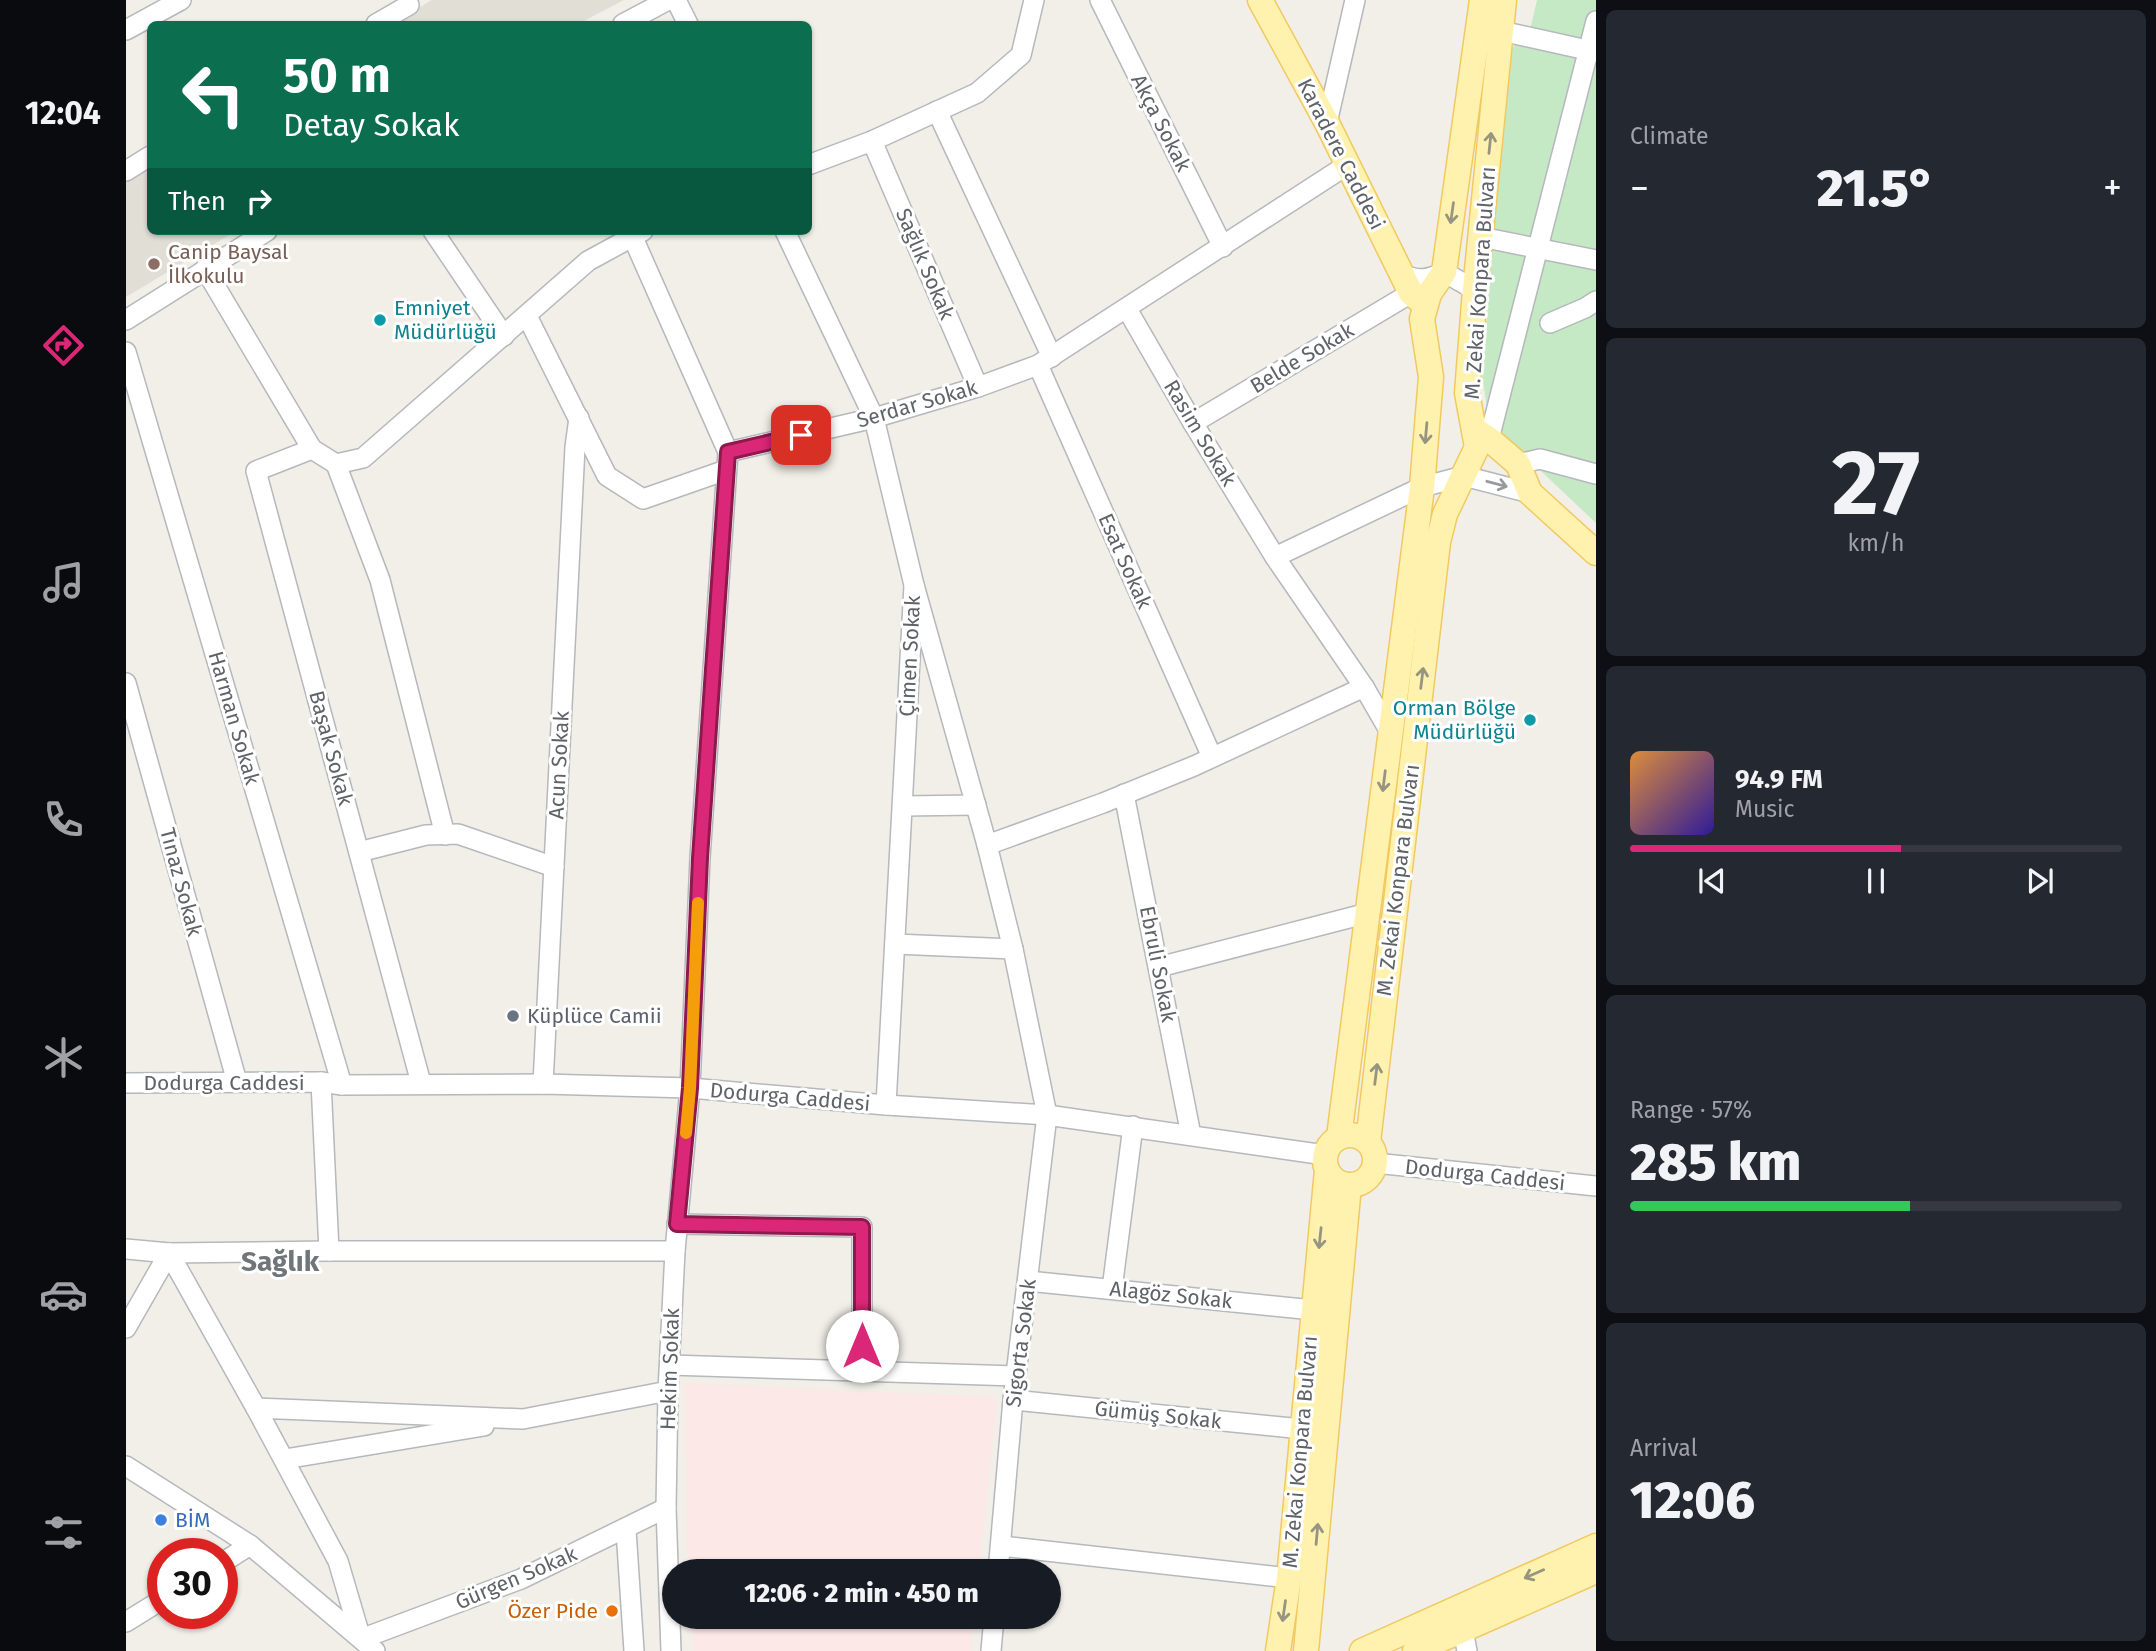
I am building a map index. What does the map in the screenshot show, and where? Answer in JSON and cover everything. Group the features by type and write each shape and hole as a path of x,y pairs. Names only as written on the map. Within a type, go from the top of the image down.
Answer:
{"main road":[{"name":"Karadere Caddesi","path":"1260,0 1413,291"},
{"name":"M. Zekai Konpara Bulvarı","path":"1279,1651 1289,1578 1330,1154 1368,913 1422,487 1431,377 1422,319 1413,291 1444,272 1482,0"},
{"name":"M. Zekai Konpara Bulvarı","path":"1371,1153 1438,542 1445,514 1482,435 1467,393 1504,0"},
{"path":"1482,435 1518,464 1530,493 1596,553"},
{"path":"1356,1135 1371,1153 1370,1175 1365,1181 1349,1185 1335,1181 1330,1154 1356,1135"},
{"name":"M. Zekai Konpara Bulvarı","path":"1306,1651 1349,1185"},
{"path":"1362,1651 1596,1546"},
{"path":"1415,1651 1465,1641 1596,1571"}],"street":[{"path":"126,30 181,0"},
{"path":"629,21 668,0"},
{"path":"677,0 687,21"},
{"path":"812,164 872,141 977,93 1021,55 1034,0"},
{"name":"Akça Sokak","path":"1100,0 1223,247"},
{"path":"1327,123 1355,0"},
{"path":"381,21 410,2"},
{"path":"1482,435 1538,248 1592,51 1596,21"},
{"path":"1502,31 1592,51"},
{"name":"Esat Sokak","path":"937,111 1212,757"},
{"name":"Sağlık Sokak","path":"872,141 978,387"},
{"path":"126,171 147,158"},
{"name":"Serdar Sokak","path":"579,418 607,476 643,499 727,461 978,387 1045,361 1347,165"},
{"path":"126,320 260,235"},
{"path":"436,235 504,336"},
{"path":"336,464 363,458 588,261 632,235"},
{"path":"636,235 727,461 700,858 690,1088"},
{"name":"Çimen Sokak","path":"787,235 874,418 914,585 886,1105"},
{"path":"1481,237 1596,260"},
{"path":"205,269 312,449 336,464 380,580 445,835"},
{"path":"1444,272 1475,290"},
{"name":"Belde Sokak","path":"1193,423 1413,291"},
{"path":"1550,323 1585,308 1596,300"},
{"name":"Rasim Sokak","path":"1127,309 1275,557 1364,687 1390,732"},
{"path":"527,316 579,418"},
{"name":"Harman Sokak","path":"126,352 342,1085"},
{"name":"Acun Sokak","path":"543,1084 575,447 579,418"},
{"name":"Başak Sokak","path":"312,449 256,471 421,1083"},
{"path":"1518,464 1540,459 1596,474"},
{"path":"1275,557 1422,487 1464,476 1530,493"},
{"name":"Sigorta Sokak","path":"914,585 987,845 1013,949 1047,1115 1013,1400 1000,1559"},
{"name":"Tınaz Sokak","path":"126,683 237,1082"},
{"path":"987,845 1124,794 1364,687"},
{"name":"Ebruli Sokak","path":"1124,794 1191,1135"},
{"path":"904,806 975,805"},
{"path":"359,852 426,835 458,834 554,867"},
{"path":"1159,967 1368,913"},
{"path":"895,944 1013,949"},
{"path":"321,1082 330,1251"},
{"name":"Dodurga Caddesi","path":"126,1083 321,1082 342,1085 543,1084 690,1088 886,1105 1047,1115 1330,1154"},
{"name":"Hekim Sokak","path":"671,1651 666,1508 668,1391 675,1251 690,1088"},
{"path":"1112,1289 1133,1126"},
{"name":"Dodurga Caddesi","path":"1371,1153 1596,1186"},
{"path":"677,1224 862,1227 862,1370"},
{"path":"126,1249 169,1254 675,1251"},
{"path":"126,1328 169,1254"},
{"path":"169,1254 285,1460 338,1561 368,1645"},
{"name":"Alagöz Sokak","path":"1028,1281 1313,1310"},
{"path":"670,1365 1016,1377"},
{"path":"285,1460 668,1391"},
{"name":"Gümüş Sokak","path":"1013,1400 1302,1429"},
{"path":"256,1408 523,1419"},
{"path":"126,1466 250,1545 368,1645"},
{"name":"Gürgen Sokak","path":"368,1645 521,1579 626,1530 666,1508"},
{"path":"626,1530 634,1651"},
{"path":"238,1553 250,1545"},
{"path":"1001,1546 1289,1578"},
{"path":"126,1622 147,1609"},
{"path":"991,1651 993,1629"}],"shaded area":[{"path":"432,0 624,0 584,21 397,21"},
{"name":"Canip Baysal İlkokulu","path":"147,170 147,235 229,235 126,297 126,182"},
{"path":"685,1383 997,1397 980,1559 687,1559"},
{"path":"692,1629 973,1629 971,1651 694,1651"}],"green space":[{"path":"1537,0 1596,0 1596,523 1489,422 1482,374 1509,52 1531,26"}],"slow traffic":[{"path":"686,1133 698,903"}],"place":[{"name":"Canip Baysal İlkokulu","path":"154,264"},
{"name":"Emniyet Müdürlüğü","path":"380,320"},
{"name":"Orman Bölge Müdürlüğü","path":"1530,720"},
{"name":"Küplüce Camii","path":"513,1016"},
{"name":"BİM","path":"161,1520"},
{"name":"Özer Pide","path":"612,1611"}],"district":[{"name":"Sağlık","path":"280,1261"}],"route":[{"path":"801,435 728,452 700,858 690,1088 677,1224 862,1227 862,1346"}]}
